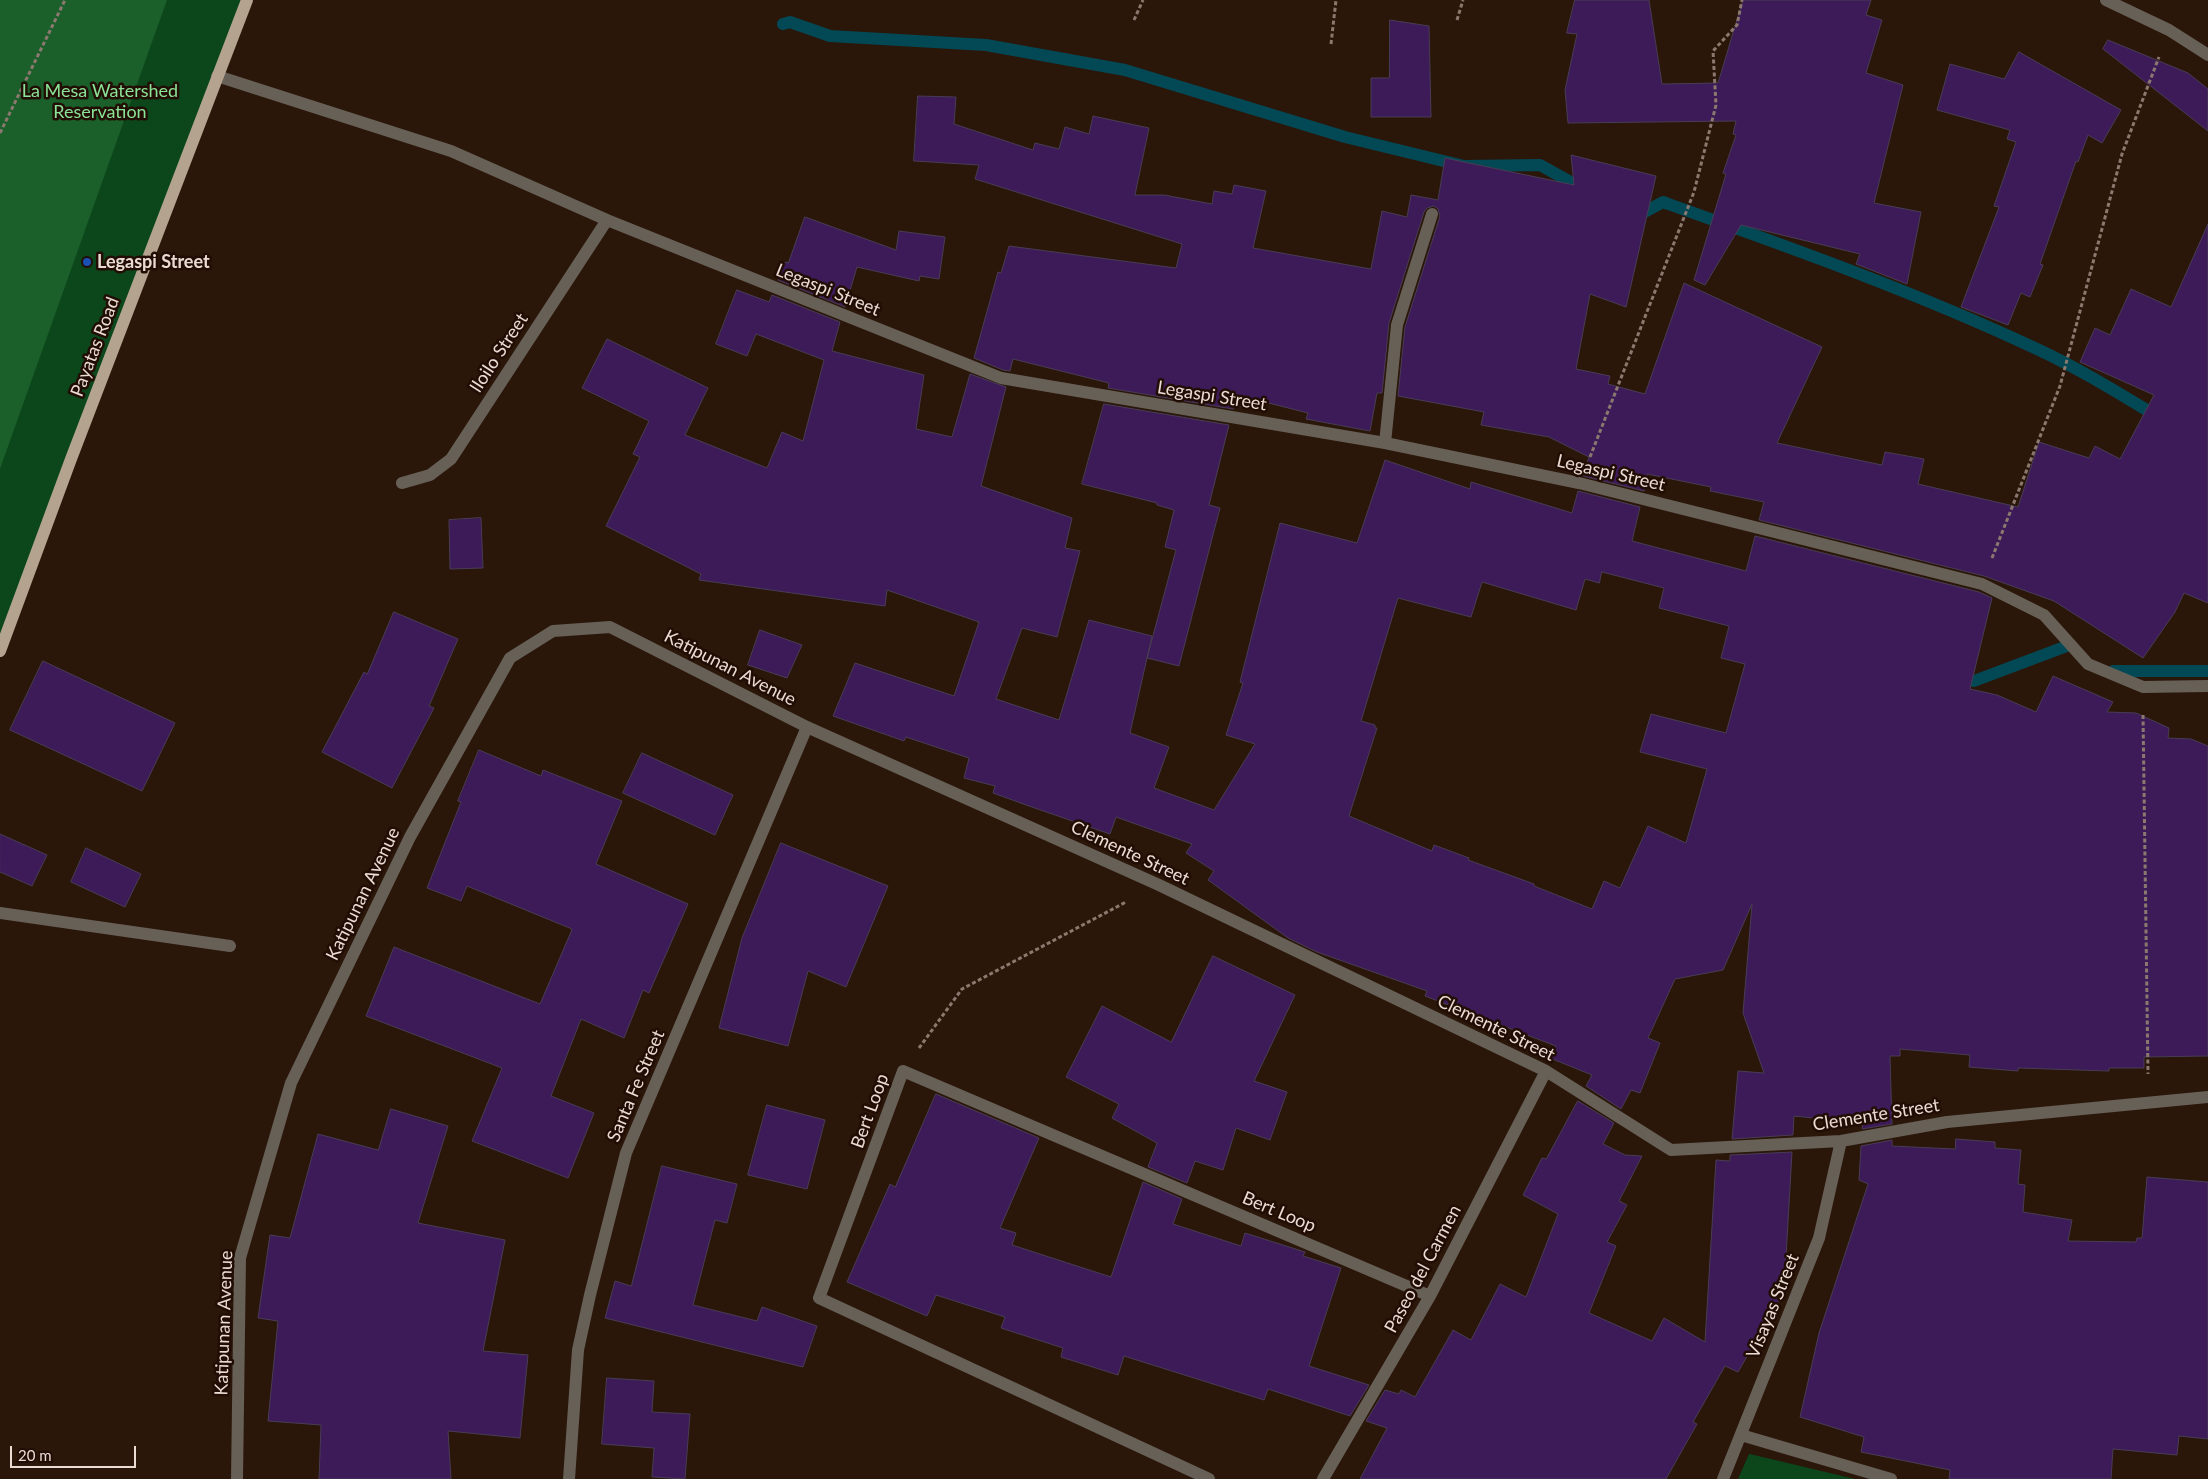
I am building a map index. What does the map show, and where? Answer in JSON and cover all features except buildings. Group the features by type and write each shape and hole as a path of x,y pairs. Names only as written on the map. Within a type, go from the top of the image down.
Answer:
{"main road":[{"name":"Payatas Road","path":"0,651 71,459 247,0"}],"street":[{"path":"2106,0 2168,30 2208,55"},
{"name":"Legaspi Street","path":"217,76 451,151 607,220 1001,378 1385,443 1580,483 1982,584 2044,615 2088,664 2143,687 2208,686"},
{"path":"1385,443 1397,326 1432,214"},
{"name":"Iloilo Street","path":"402,483 430,475 451,459 607,220"},
{"name":"Katipunan Avenue","path":"237,1479 240,1258 290,1083 410,837 510,658 553,630 610,627 807,727"},
{"name":"Clemente Street","path":"807,727 1159,885 1546,1071 1671,1150 1841,1141 1947,1122 2208,1097"},
{"name":"Santa Fe Street","path":"569,1479 578,1350 626,1153 807,727"},
{"path":"0,913 230,946"},
{"name":"Bert Loop","path":"1209,1479 820,1298 903,1071 1430,1296"},
{"name":"Paseo del Carmen","path":"1323,1479 1430,1296 1546,1071"},
{"name":"Visayas Street","path":"1723,1479 1818,1238 1841,1141"},
{"path":"1741,1435 1891,1479"}],"path":[{"path":"0,133 65,0"},
{"path":"1134,20 1142,0"},
{"path":"1331,44 1336,0"},
{"path":"1457,20 1463,0"},
{"path":"1580,483 1694,192 1716,105 1713,51 1738,25 1742,0"},
{"path":"1982,584 2060,386 2122,154 2168,30"},
{"path":"2143,687 2148,1102"},
{"path":"903,1071 962,989 1159,885"}],"green space":[{"name":"La Mesa Watershed Reservation","path":"0,0 247,0 0,651"},
{"path":"0,0 167,0 0,469"},
{"path":"1750,1454 1855,1479 1738,1479"}],"waterway":[{"path":"783,24 790,22 830,36 986,45 1125,70 1345,137 1464,166 1540,165 1587,191"},
{"path":"1635,213 1639,215 1663,202 1899,289 2037,349 2084,373 2160,418"},
{"path":"1974,681 2067,646"},
{"path":"2113,671 2208,671"}],"place":[{"name":"Legaspi Street","path":"87,262"}]}
